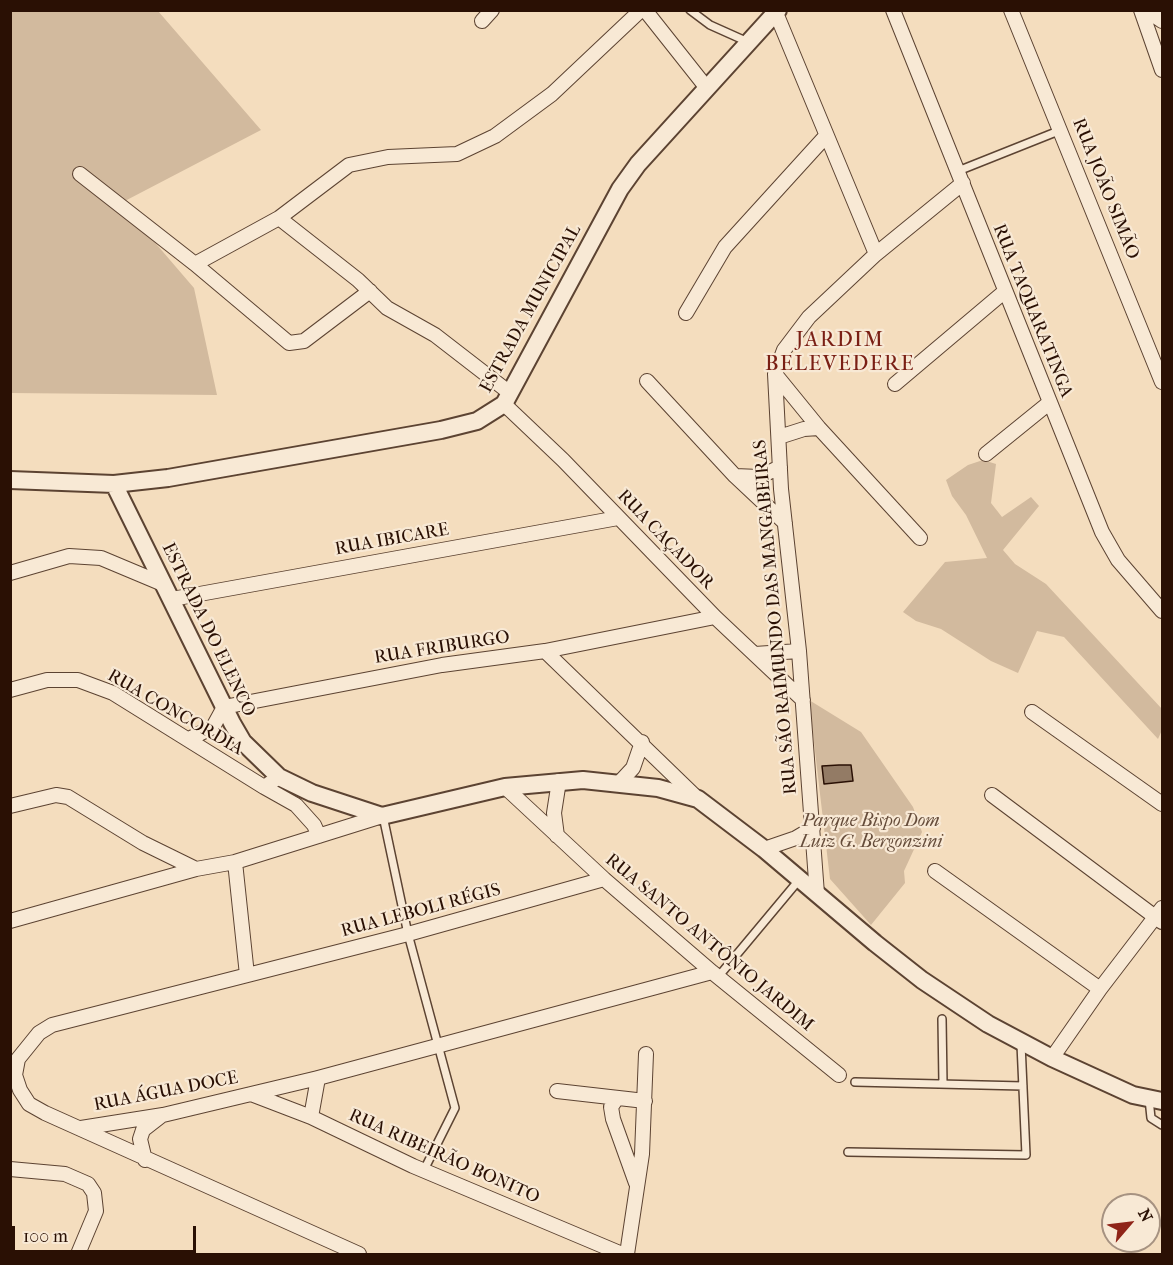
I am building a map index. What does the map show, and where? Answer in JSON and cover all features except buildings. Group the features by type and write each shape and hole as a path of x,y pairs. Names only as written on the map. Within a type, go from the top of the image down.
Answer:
{"street":[{"path":"195,264 279,218 350,165 359,161 388,157 457,154 495,136 552,94 643,10 706,87"},
{"name":"RUA TAQUARATINGA","path":"893,10 1102,532 1118,561 1162,611"},
{"name":"RUA JOÃO SIMÃO","path":"1011,10 1062,130 1162,382"},
{"path":"1141,10 1162,63"},
{"path":"1146,10 1162,21"},
{"path":"777,12 825,137 876,254"},
{"name":"ESTRADA MUNICIPAL","path":"114,484 168,478 441,430 477,421 507,398 620,189 638,164 777,12"},
{"path":"686,313 725,247 825,137"},
{"path":"80,174 195,264 289,343 304,341 370,291"},
{"path":"920,538 819,428 776,374 784,350 809,317 961,177"},
{"name":"RUA CAÇADOR","path":"279,218 370,291 387,308 435,334 507,398 618,518 715,617 803,700"},
{"path":"895,384 1004,292"},
{"name":"RUA SÃO RAIMUNDO DAS MANGABEIRAS","path":"776,374 784,523 799,651 817,894"},
{"path":"647,381 735,476 784,523"},
{"path":"986,454 1049,402"},
{"path":"779,437 804,429 819,428"},
{"path":"735,476 759,477 780,467"},
{"path":"10,480 114,484"},
{"name":"ESTRADA DO ELENCO","path":"114,484 243,742 279,777 312,793 382,816"},
{"name":"RUA IBICARE","path":"167,591 618,518"},
{"path":"10,573 69,556 101,558 167,591"},
{"name":"RUA FRIBURGO","path":"224,707 442,665 545,651 715,617"},
{"path":"545,651 642,742 698,800 764,849 922,980 988,1024 1052,1058 1133,1095 1156,1100"},
{"path":"755,654 799,651"},
{"name":"RUA CONCORDIA","path":"10,690 47,680 78,680 112,693 189,739 264,788"},
{"path":"189,739 213,727 224,707"},
{"path":"1032,712 1162,804"},
{"path":"620,782 633,768 642,742"},
{"path":"279,777 264,788 296,805 314,825 319,836"},
{"path":"10,921 196,869 235,862 382,816 505,787 560,781 620,782 658,788 698,800"},
{"path":"557,836 554,813 560,781"},
{"name":"RUA SANTO ANTÔNIO JARDIM","path":"505,787 604,879 715,974 839,1075"},
{"path":"10,806 56,795 68,797 143,843 196,869"},
{"path":"992,795 1160,916 1100,989 1052,1058"},
{"path":"764,849 796,838 813,828"},
{"path":"235,862 247,975"},
{"path":"935,871 1100,989"},
{"name":"RUA LEBOLI RÉGIS","path":"247,975 408,934 604,879"},
{"name":"RUA ÁGUA DOCE","path":"247,975 52,1025 39,1034 18,1059 15,1075 20,1090 29,1104 81,1128 163,1115 318,1078 715,974"},
{"path":"627,1254 637,1185 645,1101 646,1054"},
{"path":"311,1117 318,1078"},
{"path":"557,1091 645,1101"},
{"name":"RUA RIBEIRÃO BONITO","path":"251,1094 311,1117 424,1170 622,1254"},
{"path":"617,1098 611,1107 613,1119 637,1185"},
{"path":"145,1160 140,1146 143,1130 163,1115"},
{"path":"81,1128 145,1160 359,1254"},
{"path":"10,1169 65,1174 88,1184 94,1193 96,1211 78,1254"}],"lane":[{"path":"690,10 710,25 748,42"},
{"path":"961,177 1062,130"},
{"path":"382,816 408,934 436,1046 455,1108 424,1170"},
{"path":"715,974 800,880"},
{"path":"942,1019 943,1084"},
{"path":"848,1152 1026,1155 1021,1042"},
{"path":"855,1082 1023,1086"},
{"path":"1156,1100 1151,1118 1162,1125"}],"green space":[{"path":"11,11 158,11 261,130 121,203 194,288 217,395 11,393"},
{"path":"983,460 996,464 991,503 1002,517 1031,497 1039,506 1003,550 1015,564 1046,584 1162,709 1162,730 1158,739 1064,637 1037,631 1018,673 991,661 941,629 916,621 903,612 945,562 987,558 966,515 952,496 946,480 968,465"},
{"name":"Parque Bispo Dom Luiz G. Bergonzini","path":"809,700 861,732 913,807 922,832 904,871 905,883 871,925 830,879"}],"district":[{"name":"JARDIM BELEVEDERE","path":"840,353"}]}
